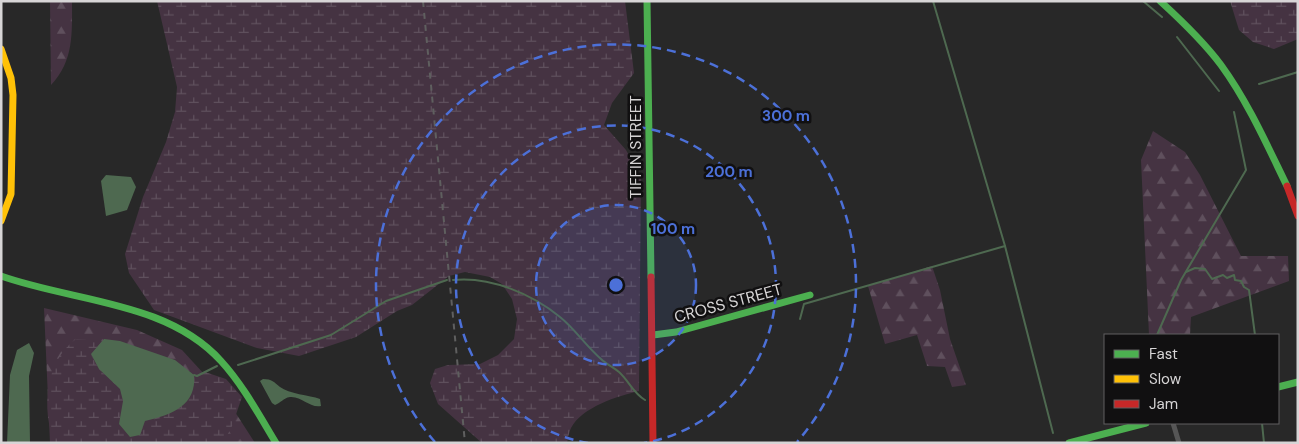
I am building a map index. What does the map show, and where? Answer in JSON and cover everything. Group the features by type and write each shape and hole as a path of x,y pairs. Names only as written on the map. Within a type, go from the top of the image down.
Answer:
{"street":[{"name":"TIFFIN STREET","path":"647,1 653,443"},
{"path":"1160,1 1202,44 1227,74 1259,127 1287,186 1298,216"},
{"path":"1,50 12,78 13,95 11,194 1,221"},
{"path":"1,276 51,292 143,311 182,328 211,350 233,376 276,443"},
{"name":"CROSS STREET","path":"653,335 676,332 810,295"},
{"path":"1279,387 1298,382"},
{"path":"1069,443 1142,424"},
{"path":"1173,424 1179,443"}],"green space":[{"path":"50,1 72,1 68,56 59,76 51,85"},
{"path":"157,1 625,1 634,73 612,103 604,125 626,150 641,178 639,391 611,399 583,414 571,428 567,443 482,443 438,404 430,383 435,369 448,365 480,364 498,355 514,339 517,319 512,299 502,284 490,277 465,272 449,276 412,305 397,311 356,337 299,356 257,348 154,310 129,273 125,254 143,197 166,142 175,112 177,87"},
{"path":"1230,1 1298,1 1298,39 1274,49 1253,42 1239,30"},
{"path":"1153,131 1185,152 1200,175 1241,256 1288,256 1289,281 1191,317 1190,334 1149,334 1141,160"},
{"path":"932,266 940,290 950,339 966,385 952,387 945,367 927,366 917,335 885,344 868,286"},
{"path":"44,308 137,330 182,350 226,398 255,443 50,443"},
{"path":"76,339 102,341 91,355 99,369 120,389 123,401 119,424 140,435 145,421 161,418 193,395 194,375 205,372 226,379 242,397 231,429 222,443 55,443 48,416 47,401 49,387 52,373 58,360 66,348"}],"shaded area":[{"path":"106,175 131,177 136,187 127,210 106,216 101,181"},
{"path":"104,339 120,341 175,360 194,375 194,385 187,401 173,412 145,421 140,435 130,437 119,424 123,401 120,389 99,369 91,354"},
{"path":"29,343 34,353 29,376 30,443 7,443 10,375 17,350"},
{"path":"263,379 271,380 288,391 320,399 321,406 313,405 294,397 286,398 275,405 260,381"}],"waterway":[{"path":"933,1 1005,246 1053,433"},
{"path":"1143,1 1162,17"},
{"path":"1177,37 1219,91"},
{"path":"1259,84 1298,72"},
{"path":"1157,334 1181,280 1246,170 1234,112"},
{"path":"800,319 804,304 1005,246"},
{"path":"1186,272 1195,268 1205,269 1212,279 1223,275 1227,278 1234,275 1235,280 1241,281 1244,287 1249,290 1255,334"},
{"path":"453,280 467,279 496,284 510,288 537,301 565,322 596,354 619,372 637,394 645,400"},
{"path":"238,365 331,335 386,301 447,280"},
{"path":"194,375 197,376 217,366"},
{"path":"1262,424 1264,443"}],"railway":[{"path":"423,1 465,443"}],"traffic: fast":[{"path":"647,1 651,277"},
{"path":"1160,1 1200,39 1231,79 1257,124 1287,186"},
{"path":"1,276 147,315 174,326 199,341 221,361 236,380 276,443"},
{"path":"653,335 676,332 810,295"},
{"path":"1279,387 1298,382"},
{"path":"1069,443 1142,424"}],"traffic: slow":[{"path":"1,49 11,78 13,95 11,194 1,221"}],"traffic: jam":[{"path":"1287,186 1298,216"},
{"path":"651,277 653,443"}]}
